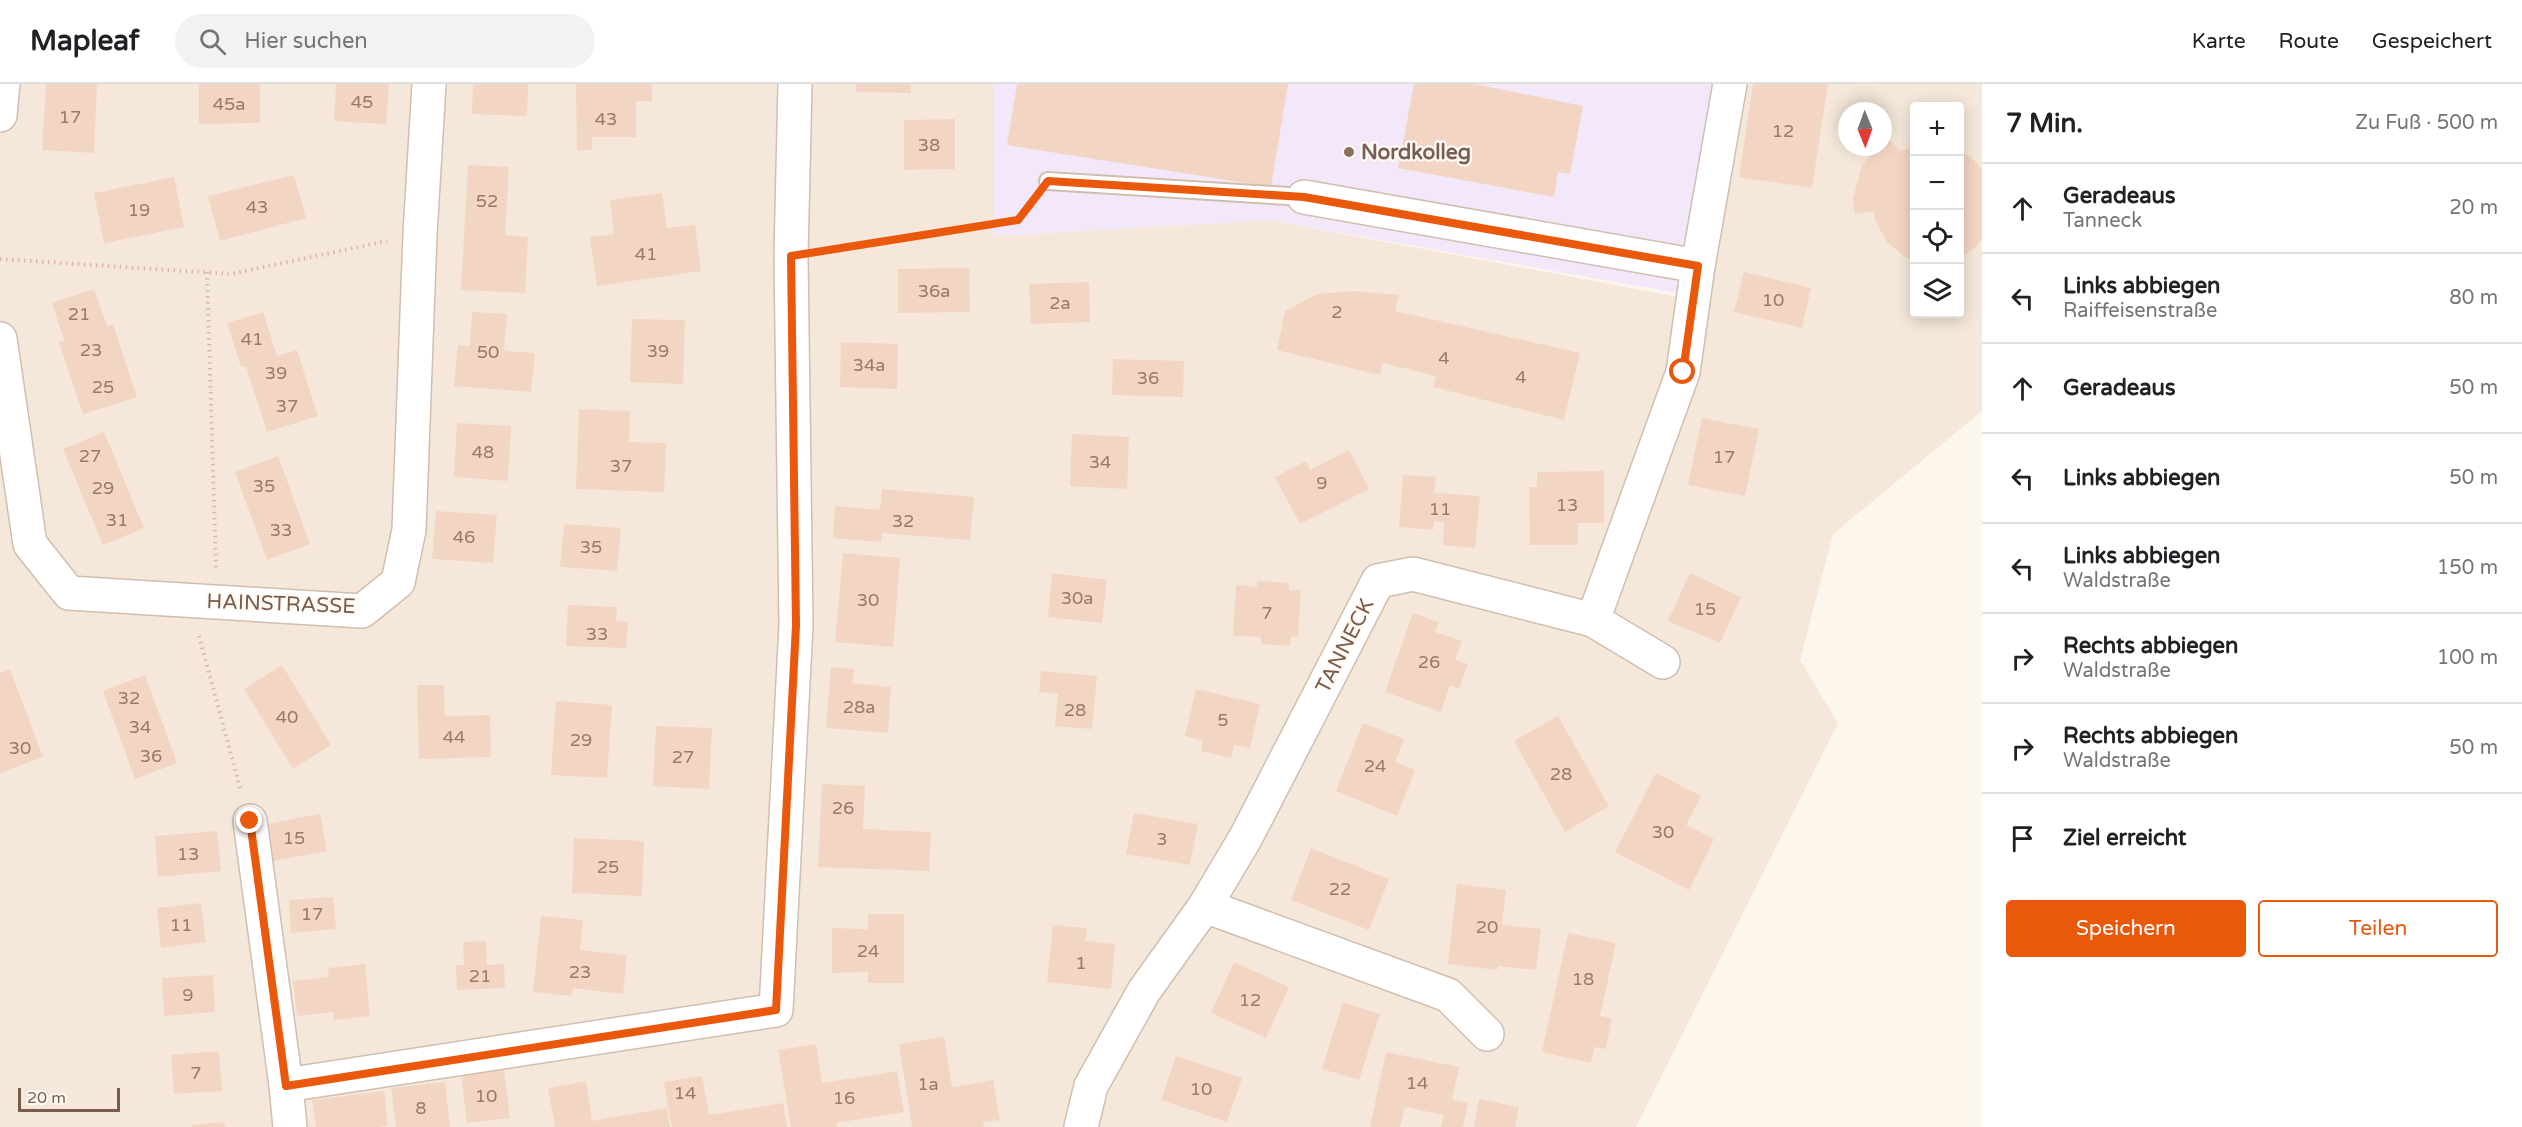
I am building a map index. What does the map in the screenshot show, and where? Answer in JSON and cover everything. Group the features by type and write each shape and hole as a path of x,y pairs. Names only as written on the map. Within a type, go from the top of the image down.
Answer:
{"street":[{"path":"0,115 3,84"},
{"name":"HAINSTRASSE","path":"0,339 30,544 69,593 362,611 398,582 409,530 420,234 429,84"},
{"path":"286,1086 776,1010 796,625 791,256 795,84"},
{"path":"1593,620 1683,372 1698,266 1730,84"},
{"path":"1304,197 1698,266"},
{"name":"TANNECK","path":"1081,1127 1091,1086 1139,1000 1205,906 1246,837 1378,581 1413,574 1593,620 1663,662"},
{"path":"250,821 290,1127"},
{"path":"1205,906 1448,995 1487,1034"}],"lane":[{"path":"1048,181 1304,197"}],"path":[{"path":"791,256 1018,220 1048,181"},
{"path":"0,259 231,274 420,234"},
{"path":"207,272 203,601 250,821"}],"shaded area":[{"path":"0,84 994,84 994,236 1269,220 1706,302 1748,84 1982,84 1982,411 1833,534 1800,660 1838,723 1636,1127 0,1127"},
{"name":"Nordkolleg","path":"994,84 1717,84 1677,293 1269,220 994,236"}],"building":[{"path":"46,84 97,84 94,153 42,150"},
{"path":"199,84 260,84 260,123 199,124"},
{"path":"336,84 389,84 386,124 334,121"},
{"path":"473,84 528,84 527,116 472,114"},
{"path":"576,84 652,84 652,101 636,101 636,137 592,137 592,150 577,150"},
{"path":"856,84 911,84 911,93 856,92"},
{"path":"1017,84 1288,84 1271,187 1007,145"},
{"path":"1414,84 1475,84 1583,106 1570,174 1558,172 1554,197 1398,168"},
{"path":"1753,84 1828,84 1812,188 1739,177"},
{"path":"955,119 955,169 904,170 904,120"},
{"path":"1892,142 1900,151 1910,148 1910,259 1887,242 1875,220 1874,211 1855,214 1853,198 1862,166 1869,156 1892,156"},
{"path":"1964,153 1982,169 1982,238 1977,246 1964,255"},
{"path":"468,165 509,167 505,235 528,237 525,293 461,290"},
{"path":"294,175 306,218 220,241 208,196"},
{"path":"174,177 184,227 104,243 94,193"},
{"path":"662,193 667,228 695,225 701,271 597,286 590,237 614,234 610,200"},
{"path":"969,268 970,312 898,313 898,269"},
{"path":"1744,272 1811,288 1802,328 1734,312"},
{"path":"1089,282 1090,322 1031,324 1029,284"},
{"path":"94,289 107,326 113,324 137,397 83,414 59,342 64,340 52,303"},
{"path":"1353,291 1399,295 1395,311 1580,353 1564,420 1433,387 1436,376 1383,363 1380,375 1277,350 1285,311 1318,294"},
{"path":"263,312 277,356 297,350 318,416 267,432 246,366 241,367 227,323"},
{"path":"472,312 507,314 504,351 535,353 531,392 454,386 458,345 470,346"},
{"path":"632,319 685,320 683,384 630,382"},
{"path":"841,342 898,344 897,389 840,387"},
{"path":"1113,359 1184,361 1183,397 1112,395"},
{"path":"579,409 630,411 629,442 666,443 664,492 576,489"},
{"path":"1702,418 1759,429 1745,496 1688,485"},
{"path":"457,423 511,426 508,481 454,477"},
{"path":"104,432 144,528 103,545 63,449"},
{"path":"1072,434 1129,437 1127,489 1070,486"},
{"path":"1349,450 1369,489 1300,524 1275,477 1306,461 1310,470"},
{"path":"278,456 310,544 267,560 235,472"},
{"path":"1604,471 1604,523 1578,523 1578,545 1530,545 1529,487 1537,487 1537,472"},
{"path":"1403,475 1436,477 1434,493 1480,496 1475,548 1443,545 1444,522 1434,521 1433,530 1399,527"},
{"path":"882,489 974,497 970,540 882,533 881,542 833,538 835,506 880,510"},
{"path":"436,511 497,515 493,563 432,559"},
{"path":"564,524 621,528 617,571 560,567"},
{"path":"843,553 900,558 893,647 835,642"},
{"path":"1052,573 1107,580 1102,623 1048,617"},
{"path":"1690,573 1741,597 1720,643 1668,621"},
{"path":"1257,581 1289,583 1289,590 1301,590 1298,636 1291,637 1290,646 1261,644 1261,637 1233,636 1236,585 1257,587"},
{"path":"568,605 617,607 616,621 628,622 626,648 566,646"},
{"path":"1413,613 1439,622 1435,632 1462,641 1455,660 1468,664 1459,689 1450,685 1441,712 1385,692"},
{"path":"282,665 331,745 293,769 244,689"},
{"path":"831,667 854,669 852,683 891,687 888,733 826,728"},
{"path":"10,669 43,757 0,773 0,673"},
{"path":"1041,671 1097,676 1092,729 1055,726 1058,694 1039,692"},
{"path":"145,675 177,763 135,779 103,691"},
{"path":"417,685 444,685 445,716 490,715 491,757 419,759"},
{"path":"1196,689 1260,704 1250,748 1234,745 1231,758 1201,751 1203,741 1185,736"},
{"path":"556,701 612,705 607,778 551,775"},
{"path":"1558,716 1609,806 1565,832 1514,741"},
{"path":"1363,723 1404,739 1395,762 1415,770 1397,816 1336,791"},
{"path":"656,726 712,728 709,789 653,786"},
{"path":"1656,773 1701,796 1686,825 1714,839 1689,890 1615,852"},
{"path":"822,784 865,786 863,829 931,832 929,871 818,867"},
{"path":"1134,813 1198,824 1190,865 1126,854"},
{"path":"320,814 327,851 268,862 261,825"},
{"path":"217,831 221,871 158,877 155,836"},
{"path":"574,838 644,841 642,896 572,893"},
{"path":"1311,848 1389,879 1369,930 1291,900"},
{"path":"1457,884 1506,890 1502,925 1541,929 1536,970 1498,966 1497,970 1448,964"},
{"path":"333,897 336,929 291,933 289,900"},
{"path":"201,903 206,942 161,948 157,908"},
{"path":"868,914 904,914 904,983 868,983 868,972 832,973 832,928 868,929"},
{"path":"541,916 583,920 580,950 627,955 623,994 573,988 572,996 533,992"},
{"path":"1053,925 1087,928 1085,941 1115,944 1111,989 1047,982"},
{"path":"1568,933 1616,943 1600,1016 1612,1018 1606,1049 1594,1047 1591,1063 1542,1052"},
{"path":"486,941 487,965 504,964 505,988 457,990 456,965 464,965 463,942"},
{"path":"1234,962 1289,987 1266,1038 1211,1013"},
{"path":"365,964 370,1016 334,1020 333,1012 297,1016 293,981 329,977 328,968"},
{"path":"213,975 215,1012 164,1016 162,978"},
{"path":"1343,1002 1380,1014 1359,1080 1322,1069"},
{"path":"944,1037 952,1087 993,1080 1000,1120 983,1122 984,1127 912,1127 899,1044"},
{"path":"816,1044 822,1083 897,1071 904,1112 836,1123 837,1127 791,1127 778,1050"},
{"path":"219,1051 222,1091 174,1094 171,1055"},
{"path":"1386,1052 1459,1067 1452,1100 1468,1103 1463,1127 1441,1127 1444,1115 1405,1107 1400,1127 1370,1127"},
{"path":"1176,1056 1242,1078 1227,1122 1161,1100"},
{"path":"504,1069 510,1118 467,1123 461,1075"},
{"path":"702,1076 709,1115 783,1103 787,1127 672,1127 664,1082"},
{"path":"586,1081 592,1121 667,1108 670,1127 555,1127 548,1088"},
{"path":"445,1082 450,1127 396,1127 391,1088"},
{"path":"384,1091 388,1125 316,1127 312,1100"},
{"path":"1479,1099 1519,1107 1515,1127 1474,1127"},
{"path":"224,1122 225,1127 192,1127 191,1125"}],"place":[{"name":"Nordkolleg","path":"1349,152"}],"route":[{"path":"250,821 286,1086 776,1010 796,625 791,256 1018,220 1048,181 1304,197 1698,266 1683,372"}]}
